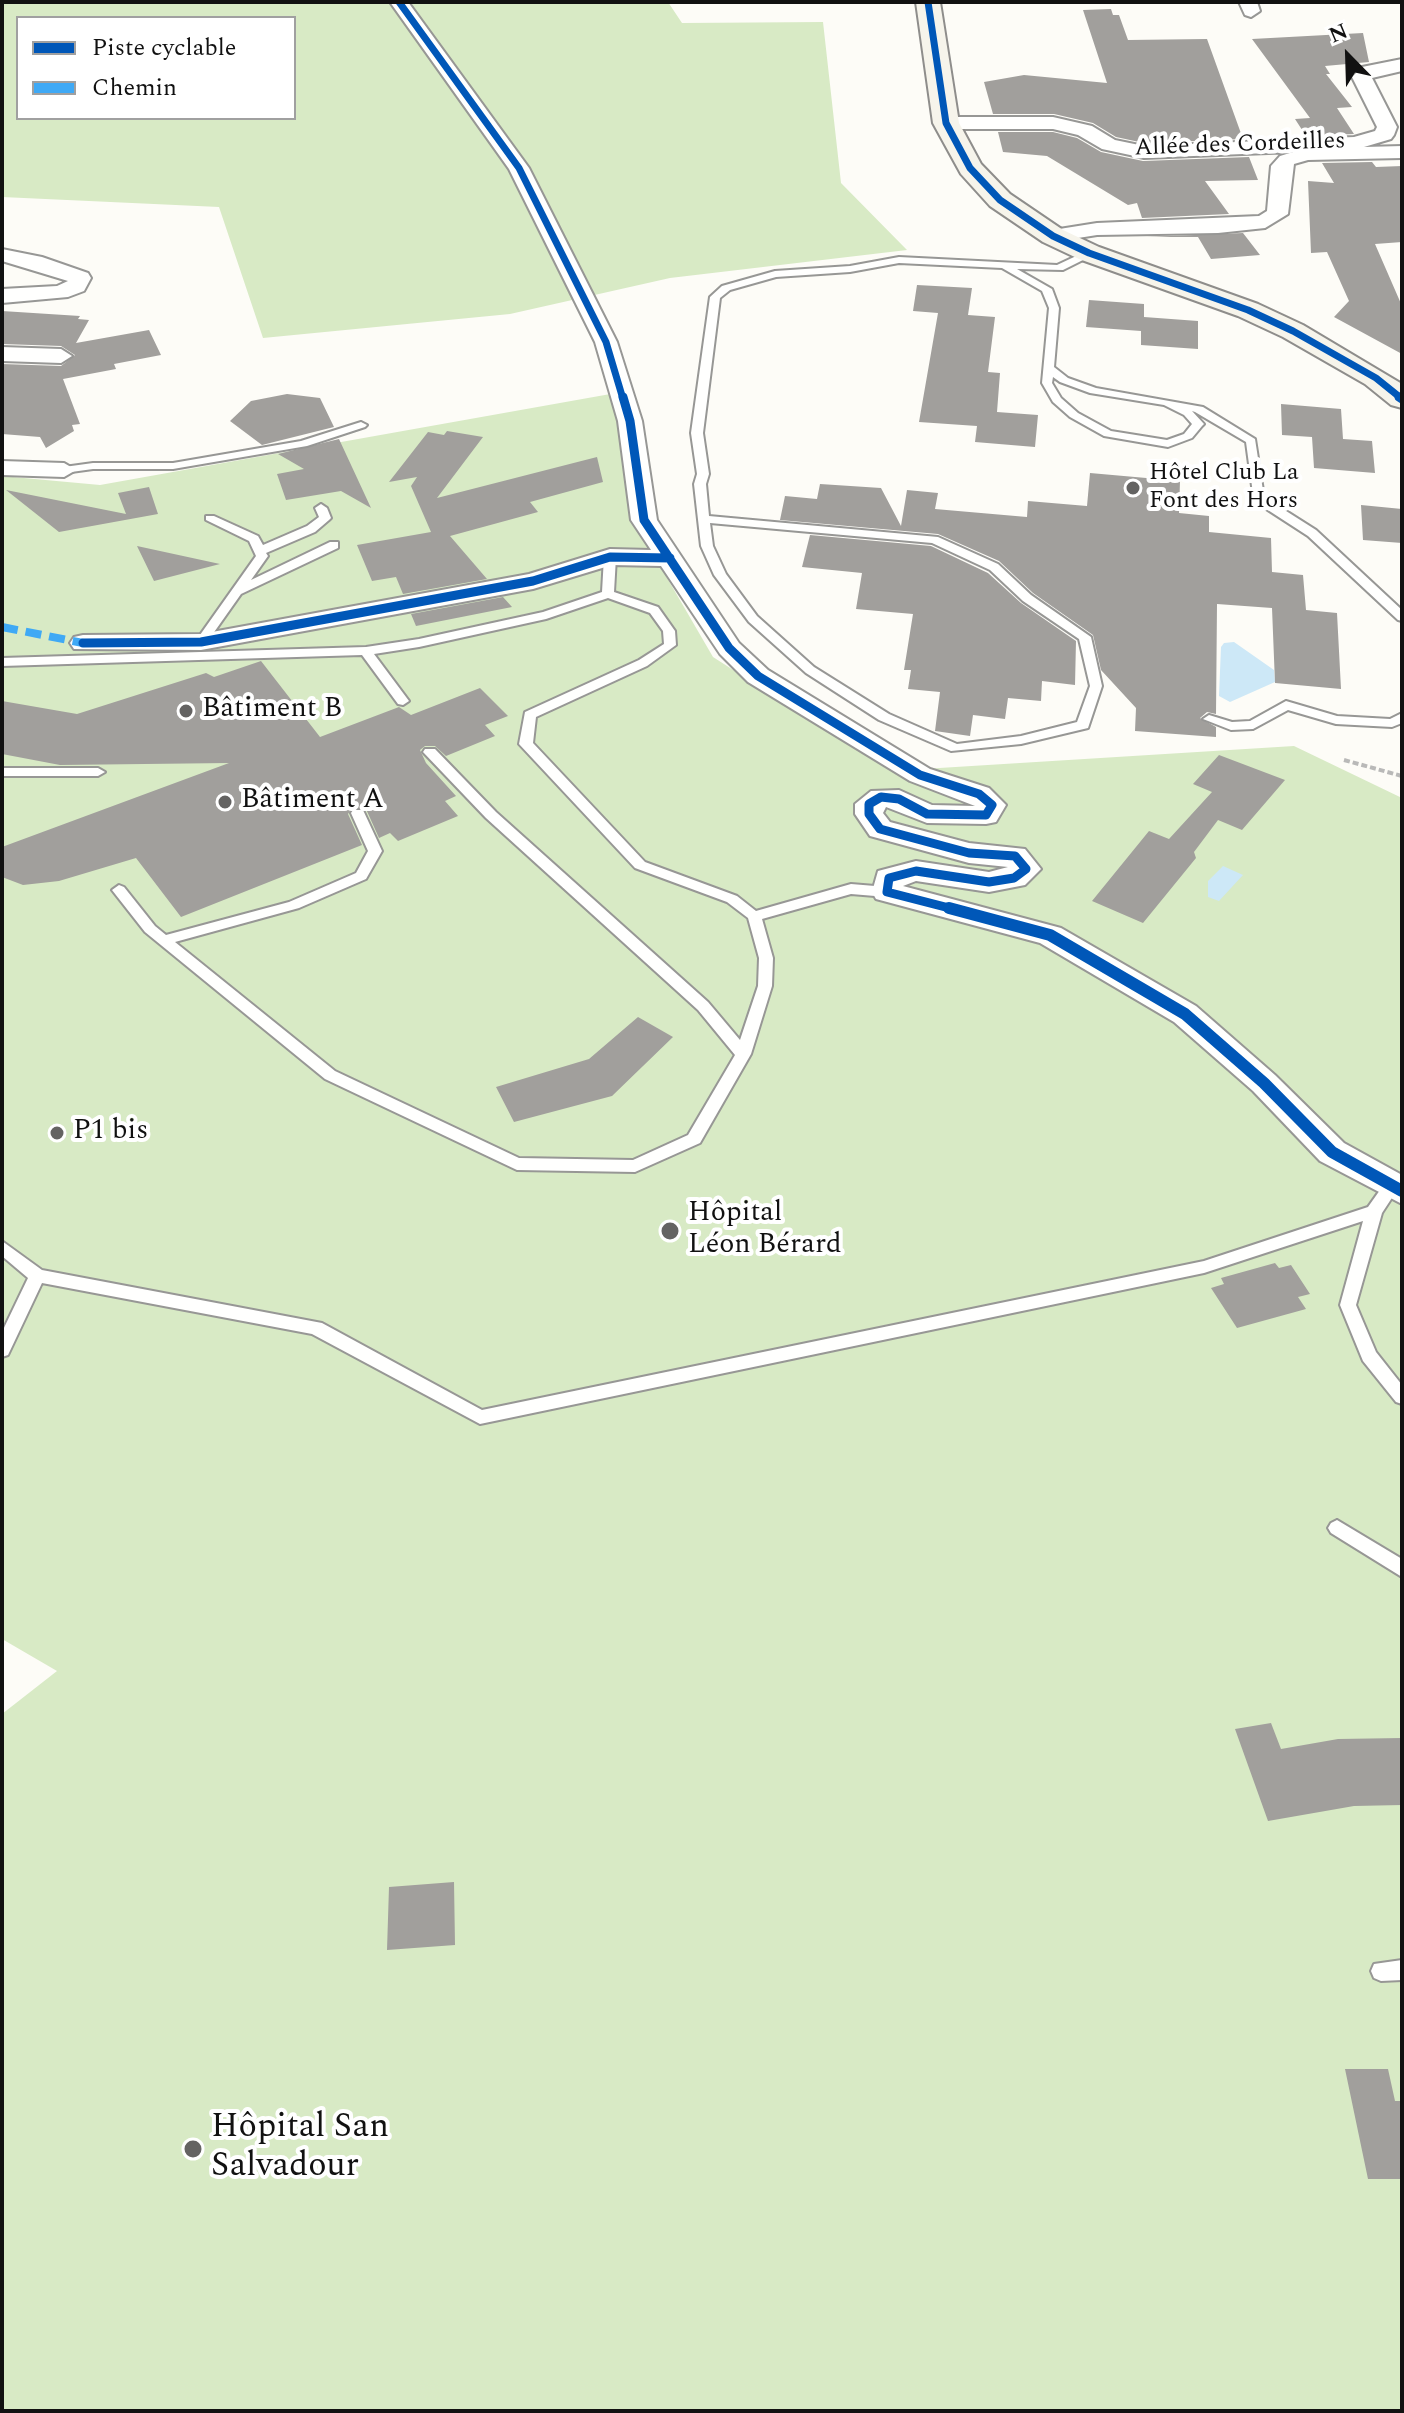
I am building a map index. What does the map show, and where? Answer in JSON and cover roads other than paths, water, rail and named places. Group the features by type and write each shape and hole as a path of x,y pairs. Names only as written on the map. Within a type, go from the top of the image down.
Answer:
{"main road":[{"path":"931,8 946,123 970,168 1021,217 1089,253 1248,310 1293,331 1376,378 1402,399"}],"street":[{"path":"399,2 519,168 606,342 630,421 644,520 729,648 758,676 920,775 979,794 992,805 986,815 953,816 927,814 899,799 881,797 869,804 869,814 880,829 969,853 1015,856 1026,869 1014,878 989,882 916,871 889,878 887,892 1050,935 1185,1014 1264,1083 1332,1152 1389,1196"},
{"name":"Allée des Cordeilles","path":"946,123 1053,123 1085,130 1109,145 1144,152 1355,143 1384,135 1387,127 1362,77 1369,71 1402,65"},
{"path":"1053,236 1097,229 1218,227 1265,222 1277,214 1281,166 1287,160 1306,154 1402,152"},
{"path":"2,255 80,278 76,286 60,292 2,296"},
{"path":"2,354 61,356"},
{"path":"2,468 64,470"},
{"path":"83,643 201,642 533,581 610,557 670,558"}],"lane":[{"path":"704,519 934,540 994,567 1027,598 1085,637 1096,686 1083,725 1021,740 956,748 884,717 810,670 753,619 720,575 707,546 704,519 697,433 715,297 726,288 775,274 850,269 899,260 1059,268 1089,253"},
{"path":"1002,264 1047,289 1054,308 1047,383 1057,400 1074,415 1108,434 1168,444 1188,436 1198,424 1188,413 1167,402"},
{"path":"1047,289 1059,268"},
{"path":"1049,368 1064,380 1094,391 1199,409 1251,441 1258,499 1312,533 1402,617"},
{"path":"64,470 93,466 173,466 303,444 361,425"},
{"path":"260,551 311,529 325,518 321,508"},
{"path":"201,642 262,556 254,539 210,518"},
{"path":"233,594 334,545"},
{"path":"608,594 610,557"},
{"path":"2,662 366,651 419,643 546,615 608,594 654,610 669,631 670,645 643,663 530,715 526,744 640,865 732,899 754,916 766,958 765,986 743,1054 694,1139 635,1166 517,1164 330,1075 150,929 119,890"},
{"path":"366,651 403,701"},
{"path":"1209,719 1231,726 1253,725 1286,705 1336,720 1392,723 1402,717"},
{"path":"430,752 491,815 703,1006 743,1054"},
{"path":"2,772 98,772"},
{"path":"164,940 294,905 361,876 375,851 358,813"},
{"path":"754,916 851,889 887,892"},
{"path":"2,1247 37,1276 316,1328 480,1417 1204,1267 1389,1196"},
{"path":"1389,1196 1348,1305 1369,1356 1402,1397"},
{"path":"2,1350 37,1276"},
{"path":"1337,1528 1402,1569"}],"water":[{"path":"1234,642 1274,670 1275,682 1230,702 1219,696 1221,647 1224,643"},
{"path":"1223,866 1243,875 1219,901 1208,897 1208,881"}],"place":[{"name":"Hôtel Club La Font des Hors","path":"1133,488"},
{"name":"Bâtiment B","path":"186,711"},
{"name":"Bâtiment A","path":"225,802"},
{"name":"P1 bis","path":"57,1133"},
{"name":"Hôpital Léon Bérard","path":"670,1231"},
{"name":"Hôpital San Salvadour","path":"193,2149"}]}
